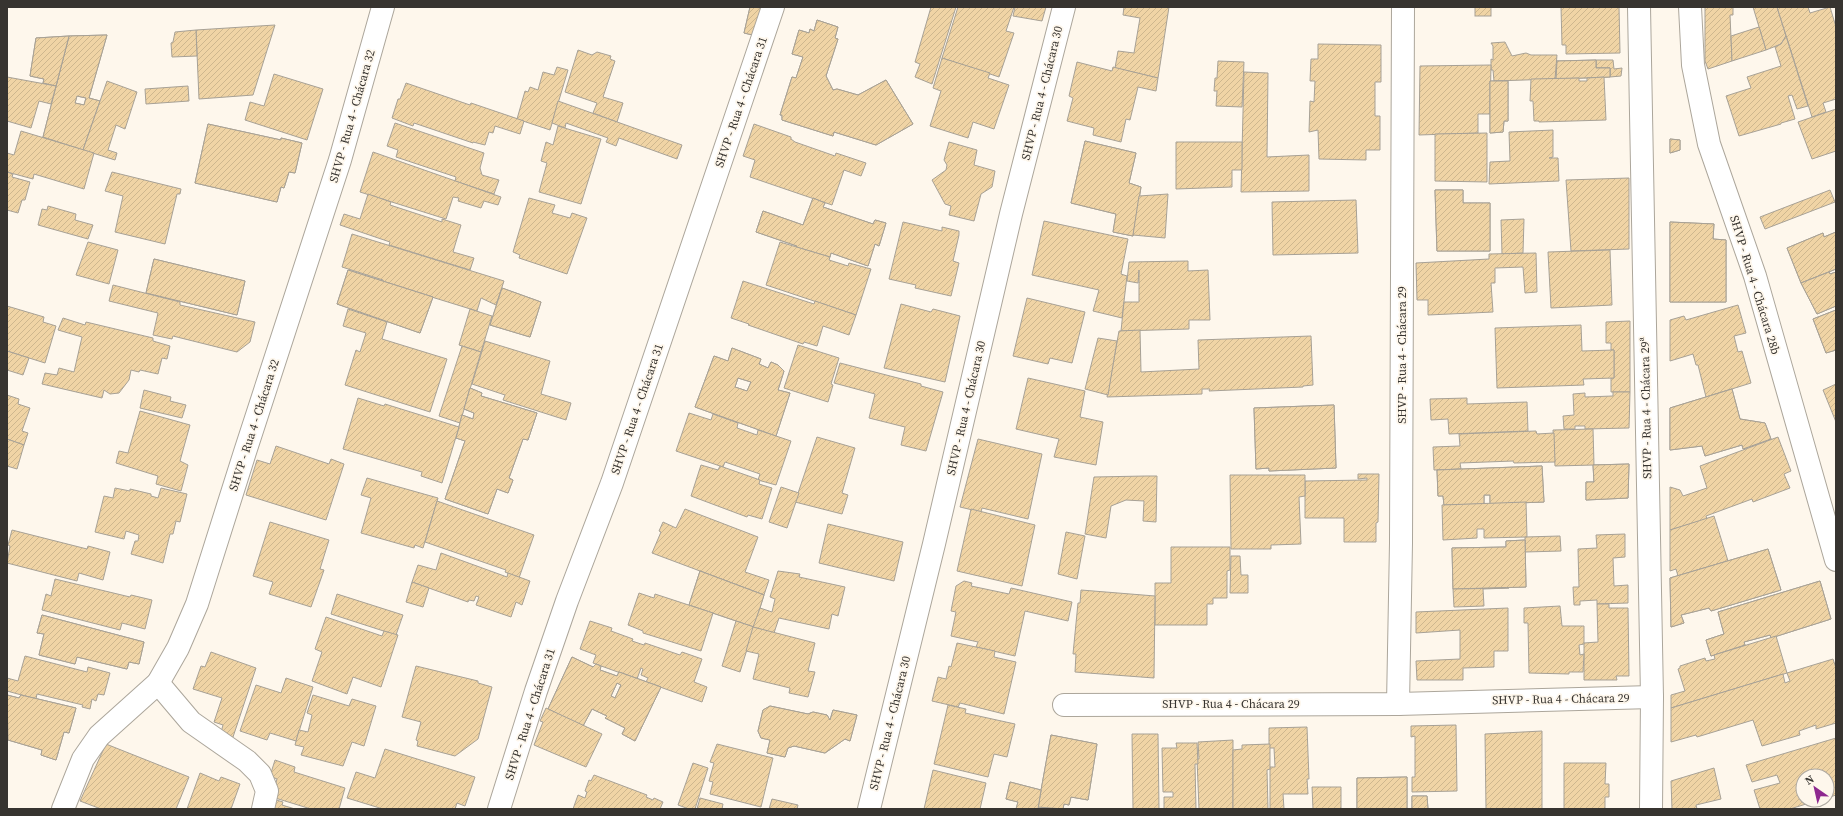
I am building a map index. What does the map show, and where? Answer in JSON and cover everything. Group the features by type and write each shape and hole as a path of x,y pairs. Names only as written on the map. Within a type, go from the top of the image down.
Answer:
{"street":[{"name":"SHVP - Rua 4 - Chácara 32","path":"63,809 83,758 99,736 158,683 178,648 197,604 340,160 383,7"},
{"name":"SHVP - Rua 4 - Chácara 31","path":"499,809 536,691 567,601 612,484 773,7"},
{"name":"SHVP - Rua 4 - Chácara 30","path":"869,809 934,544 1011,214 1064,7"},
{"name":"SHVP - Rua 4 - Chácara 29","path":"1398,704 1402,536 1403,7"},
{"name":"SHVP - Rua 4 - Chácara 29ª","path":"1639,7 1652,697 1651,809"},
{"name":"SHVP - Rua 4 - Chácara 28b","path":"1690,7 1693,64 1709,144 1755,276 1836,560"},
{"path":"158,683 191,722 247,761 260,774 266,791 263,809"},
{"name":"SHVP - Rua 4 - Chácara 29","path":"1064,705 1398,704 1652,697"}],"building":[{"path":"750,7 763,8 757,36 744,33"},
{"path":"750,7 763,8 757,36 744,33"},
{"path":"931,7 956,7 932,84 915,77 920,64 915,62"},
{"path":"958,7 1014,7 1006,31 1014,33 999,77 942,58"},
{"path":"1015,7 1046,7 1042,21 1013,16"},
{"path":"1124,7 1169,7 1158,78 1115,68 1118,51 1134,53 1140,18 1123,15"},
{"path":"1475,7 1491,7 1491,16 1475,16"},
{"path":"1561,7 1619,7 1620,53 1566,54 1566,45 1562,45"},
{"path":"1705,7 1733,7 1733,15 1730,15 1732,61 1708,69 1705,61"},
{"path":"1753,7 1777,7 1786,36 1781,44 1766,50"},
{"path":"1777,7 1808,7 1810,13 1830,7 1836,27 1836,99 1823,103 1826,112 1812,117"},
{"path":"817,20 838,27 835,38 838,39 826,76 833,90 837,89 858,95 886,80 913,124 876,145 834,132 833,136 782,120 782,115 780,115 792,77 796,78 803,57 792,54 799,30 809,33 810,29 814,31"},
{"path":"817,20 838,27 835,38 838,39 826,76 833,90 837,89 858,95 886,80 913,124 876,145 834,132 833,136 782,120 782,115 780,115 792,77 796,78 803,57 792,54 799,30 809,33 810,29 814,31"},
{"path":"275,25 253,95 199,99 196,30"},
{"path":"1759,27 1766,50 1732,61 1731,36"},
{"path":"196,30 197,56 172,57 171,43 173,42 175,32"},
{"path":"107,35 89,98 100,101 83,150 43,137 69,36","holes":["77,96 86,98 84,105 75,103"]},
{"path":"107,35 89,98 100,101 83,150 43,137 69,36","holes":["77,96 86,98 84,105 75,103"]},
{"path":"69,36 56,86 43,83 44,79 30,76 36,38"},
{"path":"69,36 56,86 43,83 44,79 30,76 36,38"},
{"path":"1786,36 1808,106 1797,109 1792,95 1788,96 1795,119 1739,136 1726,96 1751,88 1747,77 1781,66 1775,47 1781,44"},
{"path":"1505,42 1512,56 1526,53 1531,55 1557,55 1555,79 1494,81 1493,70 1491,70 1493,46 1491,43"},
{"path":"1318,44 1381,45 1381,82 1375,82 1375,116 1380,116 1380,150 1366,150 1366,160 1319,159 1318,130 1309,132 1310,101 1314,102 1315,81 1310,81 1311,59 1318,59"},
{"path":"578,50 592,55 597,52 611,56 610,59 615,61 603,97 623,103 617,122 593,113 597,103 565,92"},
{"path":"942,58 990,73 988,78 1009,85 994,129 973,122 968,138 930,126 941,91 933,88"},
{"path":"1596,60 1613,60 1614,69 1622,68 1621,76 1610,77 1610,68 1596,68"},
{"path":"1596,60 1596,68 1610,68 1610,77 1556,79 1557,61"},
{"path":"1596,60 1596,68 1610,68 1610,77 1556,79 1557,61"},
{"path":"1218,61 1244,62 1242,107 1216,106 1217,91 1214,91 1215,78 1217,78"},
{"path":"1077,62 1112,71 1113,67 1158,78 1156,91 1138,87 1130,120 1126,119 1121,142 1093,135 1094,128 1067,121 1073,98 1069,96"},
{"path":"1491,65 1490,114 1478,114 1478,133 1419,135 1420,66"},
{"path":"557,67 568,70 550,130 517,119 525,91 528,92 530,87 538,90 543,72 554,75"},
{"path":"1244,72 1268,73 1267,157 1309,155 1309,191 1241,192"},
{"path":"274,74 323,89 307,140 245,120 250,102 264,106"},
{"path":"7,77 56,86 51,104 39,101 31,128 7,121"},
{"path":"1604,77 1606,120 1534,121 1533,101 1530,101 1531,79 1579,78 1579,81 1587,81 1587,78"},
{"path":"107,81 137,92 125,129 116,125 108,150 117,153 115,160 83,150"},
{"path":"1490,81 1508,81 1508,121 1504,121 1503,132 1490,133"},
{"path":"1490,81 1508,81 1508,121 1504,121 1503,132 1490,133"},
{"path":"406,83 470,105 471,103 524,121 520,134 495,126 493,133 489,132 485,145 473,143 414,123 413,126 392,118 398,99 400,99"},
{"path":"188,86 189,101 146,104 145,89"},
{"path":"558,101 682,145 677,159 619,138 616,146 606,142 608,138 566,123 565,128 552,123"},
{"path":"1836,109 1836,151 1812,159 1798,122"},
{"path":"395,123 484,153 480,168 482,175 499,180 494,194 455,181 456,177 396,157 398,150 387,146"},
{"path":"208,124 281,140 281,138 302,143 295,173 289,172 284,188 281,187 277,202 195,183"},
{"path":"208,124 281,140 281,138 302,143 295,173 289,172 284,188 281,187 277,202 195,183"},
{"path":"754,124 791,137 791,139 795,142 835,156 836,153 866,163 861,176 844,170 832,205 750,177 755,160 743,156"},
{"path":"558,126 601,139 581,204 539,192 547,163 541,161 546,142 553,145"},
{"path":"1553,130 1553,157 1549,158 1558,158 1559,181 1489,184 1490,162 1510,161 1509,132"},
{"path":"21,131 94,153 84,189 34,174 33,179 7,172 7,153 14,155"},
{"path":"1487,133 1487,182 1435,181 1435,134"},
{"path":"1670,139 1680,140 1680,150 1670,153"},
{"path":"1670,139 1680,140 1680,150 1670,153"},
{"path":"1085,141 1136,153 1129,183 1141,187 1133,236 1113,232 1116,214 1071,203"},
{"path":"1085,141 1136,153 1129,183 1141,187 1133,236 1113,232 1116,214 1071,203"},
{"path":"949,142 977,150 974,165 995,171 992,187 981,194 974,221 949,215 951,206 945,204 932,180 946,170 947,165 944,160"},
{"path":"1176,142 1242,142 1242,170 1232,170 1232,187 1176,189"},
{"path":"373,152 501,197 498,205 484,201 481,208 458,201 459,198 453,197 446,219 360,192"},
{"path":"7,172 13,174 12,177 30,182 25,200 22,200 18,213 7,210"},
{"path":"112,172 181,189 180,194 177,194 165,244 115,232 123,196 105,191"},
{"path":"1629,178 1629,249 1571,251 1566,180"},
{"path":"1435,190 1463,190 1463,203 1490,203 1490,251 1437,251"},
{"path":"1435,190 1463,190 1463,203 1490,203 1490,251 1437,251"},
{"path":"1830,190 1835,202 1765,229 1760,217"},
{"path":"368,194 391,202 390,205 442,222 442,219 461,225 453,252 474,258 470,270 389,245 390,242 340,225 344,214 360,219"},
{"path":"1168,194 1165,238 1133,235 1139,196"},
{"path":"529,198 555,205 552,213 570,218 572,213 587,218 567,274 519,258 520,255 513,252"},
{"path":"813,198 825,203 823,207 873,224 875,220 886,223 879,246 875,244 868,266 831,253 830,257 796,247 797,246 756,232 763,211 803,225"},
{"path":"813,198 825,203 823,207 873,224 875,220 886,223 879,246 875,244 868,266 831,253 830,257 796,247 797,246 756,232 763,211 803,225"},
{"path":"1356,200 1358,253 1273,255 1272,202"},
{"path":"48,206 76,214 75,220 93,225 88,239 38,225 42,209 47,210"},
{"path":"1524,219 1523,253 1502,254 1501,220"},
{"path":"1044,221 1128,239 1121,274 1127,276 1122,318 1093,311 1099,290 1032,275"},
{"path":"903,222 942,231 942,227 959,231 953,261 959,263 951,296 915,288 916,285 889,279"},
{"path":"1670,222 1714,224 1713,239 1726,240 1726,302 1670,302"},
{"path":"1670,222 1714,224 1713,239 1726,240 1726,302 1670,302"},
{"path":"1836,232 1836,269 1801,283 1787,248 1823,233 1824,237"},
{"path":"1836,232 1836,269 1801,283 1787,248 1823,233 1824,237"},
{"path":"352,234 504,281 496,305 481,298 477,311 383,282 383,280 342,267"},
{"path":"88,242 118,250 109,284 76,275"},
{"path":"780,242 830,257 829,260 848,266 849,263 871,269 856,315 766,285"},
{"path":"1610,250 1612,305 1551,308 1548,252"},
{"path":"1536,253 1537,292 1525,293 1523,267 1495,268 1495,283 1491,283 1493,312 1428,315 1428,300 1417,300 1416,263 1489,259 1489,254"},
{"path":"154,259 245,281 237,315 146,293"},
{"path":"154,259 245,281 237,315 146,293"},
{"path":"1188,261 1188,271 1208,270 1210,320 1189,320 1189,329 1121,331 1124,302 1139,302 1139,270 1138,283 1127,281 1129,262"},
{"path":"348,270 433,297 420,333 337,304"},
{"path":"348,270 433,297 420,333 337,304"},
{"path":"1829,272 1830,274 1836,272 1836,306 1817,314 1801,283"},
{"path":"1829,272 1830,274 1836,272 1836,306 1817,314 1801,283"},
{"path":"743,281 814,304 815,301 856,315 849,335 823,326 817,346 804,342 803,344 731,318"},
{"path":"113,285 180,302 180,305 255,322 250,342 237,352 173,336 172,339 153,335 158,313 109,301"},
{"path":"502,288 541,302 530,337 490,325"},
{"path":"502,288 541,302 530,337 490,325"},
{"path":"1027,298 1085,312 1072,363 1050,358 1048,364 1013,356"},
{"path":"901,304 931,312 933,309 960,316 945,382 884,368"},
{"path":"1738,305 1746,333 1734,336 1738,352 1742,351 1751,383 1706,397 1698,365 1696,365 1693,354 1670,361 1670,320 1684,316 1686,320"},
{"path":"7,306 44,317 43,322 56,326 45,363 7,351"},
{"path":"348,309 387,322 382,339 447,359 430,412 345,385 356,350 360,352 366,333 343,326"},
{"path":"470,309 492,316 481,352 459,345"},
{"path":"1836,310 1836,350 1826,353 1813,319"},
{"path":"1836,310 1836,350 1826,353 1813,319"},
{"path":"63,318 85,325 86,322 153,338 153,341 170,346 167,359 162,358 158,374 140,370 139,372 131,370 129,380 119,393 110,394 104,390 102,398 42,384 45,373 57,375 59,368 74,372 82,337 58,330"},
{"path":"1630,321 1630,392 1611,392 1611,378 1614,378 1614,350 1611,350 1611,343 1606,343 1606,322"},
{"path":"1581,325 1582,351 1614,350 1614,378 1583,379 1584,385 1497,388 1495,328"},
{"path":"1140,330 1141,372 1199,369 1198,340 1311,336 1313,385 1303,387 1209,391 1210,389 1202,389 1202,394 1107,397 1119,331"},
{"path":"1098,338 1117,341 1108,395 1085,389"},
{"path":"485,341 550,361 541,394 571,403 566,420 503,400 505,395 472,384"},
{"path":"798,345 839,358 831,384 833,385 828,402 784,388"},
{"path":"462,346 481,352 460,423 439,416"},
{"path":"732,348 761,359 759,364 768,368 771,362 778,365 784,371 778,390 790,393 776,436 695,407 714,356 728,361","holes":["738,378 751,382 747,391 735,387"]},
{"path":"732,348 761,359 759,364 768,368 771,362 778,365 784,371 778,390 790,393 776,436 695,407 714,356 728,361","holes":["738,378 751,382 747,391 735,387"]},
{"path":"7,351 29,358 23,375 7,370"},
{"path":"840,363 921,384 921,386 943,392 926,451 901,445 905,427 869,418 875,394 834,383"},
{"path":"1028,378 1085,391 1080,417 1103,422 1096,465 1054,457 1059,439 1016,429"},
{"path":"1836,384 1836,422 1823,390"},
{"path":"470,388 482,393 481,396 537,413 528,440 523,439 509,478 513,480 508,493 497,489 488,514 445,499 465,441 456,438 462,415 473,419 474,413 464,409"},
{"path":"470,388 482,393 481,396 537,413 528,440 523,439 509,478 513,480 508,493 497,489 488,514 445,499 465,441 456,438 462,415 473,419 474,413 464,409"},
{"path":"1732,389 1740,419 1765,423 1771,439 1743,449 1742,445 1705,456 1702,446 1670,450 1670,408"},
{"path":"1732,389 1740,419 1765,423 1771,439 1743,449 1742,445 1705,456 1702,446 1670,450 1670,408"},
{"path":"144,390 171,397 170,401 186,405 182,418 140,408"},
{"path":"1613,392 1630,392 1629,428 1585,429 1585,426 1575,426 1575,429 1564,429 1563,416 1574,415 1573,394 1585,393 1585,397 1613,396"},
{"path":"7,395 19,399 18,404 30,408 22,431 28,433 24,445 7,439"},
{"path":"358,398 384,406 385,404 459,427 442,483 421,476 422,472 343,449"},
{"path":"1467,398 1467,404 1527,402 1528,431 1449,434 1448,419 1431,420 1430,399"},
{"path":"1334,405 1336,468 1269,471 1269,468 1256,469 1254,408"},
{"path":"1334,405 1336,468 1269,471 1269,468 1256,469 1254,408"},
{"path":"140,411 190,425 180,461 188,465 181,491 156,484 158,476 116,463 119,451 128,453"},
{"path":"689,413 711,420 713,414 738,423 737,428 757,435 758,430 791,441 776,485 758,480 760,474 725,462 723,467 676,451"},
{"path":"1593,429 1594,465 1555,466 1553,430"},
{"path":"1536,431 1537,434 1554,433 1555,462 1514,463 1513,461 1460,463 1461,469 1434,470 1433,447 1460,446 1459,434"},
{"path":"817,437 855,448 842,493 848,495 842,514 795,502"},
{"path":"1778,437 1791,471 1784,474 1790,488 1753,502 1752,499 1706,516 1707,519 1670,530 1670,487 1680,490 1683,496 1707,488 1700,466"},
{"path":"7,439 24,445 17,469 7,466"},
{"path":"978,439 1042,454 1028,519 982,508 981,512 960,507"},
{"path":"276,446 329,464 331,459 344,464 326,520 246,495 257,460 270,464"},
{"path":"1629,464 1628,498 1586,500 1586,482 1594,482 1593,465"},
{"path":"1629,464 1628,498 1586,500 1586,482 1594,482 1593,465"},
{"path":"701,465 718,470 720,466 760,480 759,484 772,488 762,519 748,515 747,517 691,496"},
{"path":"1542,466 1544,502 1490,504 1490,495 1484,495 1484,504 1444,505 1443,496 1438,496 1437,470"},
{"path":"1542,466 1544,502 1490,504 1490,495 1484,495 1484,504 1444,505 1443,496 1438,496 1437,470"},
{"path":"1358,474 1379,474 1376,542 1344,542 1344,518 1305,518 1305,481 1367,480 1367,478 1358,479"},
{"path":"1230,475 1305,475 1305,496 1299,497 1301,544 1271,545 1271,549 1231,549"},
{"path":"1157,476 1156,522 1143,521 1144,501 1126,500 1111,506 1106,538 1085,534 1094,477"},
{"path":"367,478 438,498 423,548 415,545 414,548 361,533 371,498 361,495"},
{"path":"781,487 799,493 787,528 769,522"},
{"path":"115,488 130,491 130,489 151,494 151,496 158,498 161,488 187,494 180,522 176,521 173,534 170,534 163,563 131,554 135,541 138,541 139,535 126,531 124,539 95,532 104,496 113,498"},
{"path":"437,501 534,535 519,578 505,572 506,570 425,542"},
{"path":"1526,502 1527,537 1484,538 1484,529 1477,529 1477,538 1443,540 1442,505"},
{"path":"685,509 758,537 745,572 769,580 764,595 652,553 661,532 659,531 663,522 676,528"},
{"path":"971,509 1035,525 1022,586 957,571"},
{"path":"1714,516 1728,561 1678,576 1676,569 1670,571 1670,530"},
{"path":"270,522 329,540 320,569 324,570 311,607 269,594 273,582 253,576"},
{"path":"828,524 903,542 894,581 819,563"},
{"path":"12,530 87,549 88,546 110,552 103,580 79,573 77,581 7,563 10,546 8,545"},
{"path":"1066,532 1085,536 1077,579 1058,574"},
{"path":"1625,534 1625,557 1613,558 1614,586 1628,585 1628,603 1597,604 1597,600 1580,601 1580,605 1574,605 1573,587 1579,587 1578,549 1597,548 1596,535"},
{"path":"1560,536 1561,551 1525,552 1525,537"},
{"path":"1525,540 1526,587 1453,589 1452,548 1506,547 1506,541"},
{"path":"1525,540 1526,587 1453,589 1452,548 1506,547 1506,541"},
{"path":"1171,547 1230,547 1230,570 1227,571 1227,598 1213,598 1213,604 1207,604 1207,625 1155,625 1155,583 1171,583"},
{"path":"1768,549 1781,590 1711,611 1709,608 1681,615 1684,623 1671,627 1670,578"},
{"path":"1768,549 1781,590 1711,611 1709,608 1681,615 1684,623 1671,627 1670,578"},
{"path":"441,553 507,577 508,573 530,581 522,605 516,602 511,617 476,605 479,597 476,596 474,601 469,600 468,602 412,582 418,565 436,570"},
{"path":"1231,556 1240,556 1241,575 1248,575 1248,593 1230,593"},
{"path":"700,571 764,595 754,627 689,605"},
{"path":"700,571 764,595 754,627 689,605"},
{"path":"778,571 800,574 799,577 845,587 838,616 832,614 829,629 779,618 774,633 753,627 760,608 772,612 775,599 770,597"},
{"path":"55,579 130,597 131,595 152,600 145,629 122,623 120,630 42,610 46,594 51,596"},
{"path":"964,581 972,583 971,586 1009,594 1011,588 1072,602 1068,621 1025,611 1015,656 976,647 978,642 951,636 956,612 951,611 956,586"},
{"path":"1820,581 1831,619 1771,638 1770,635 1744,642 1745,645 1711,656 1706,640 1724,634 1718,612"},
{"path":"1820,581 1831,619 1771,638 1770,635 1744,642 1745,645 1711,656 1706,640 1724,634 1718,612"},
{"path":"412,582 429,588 423,607 406,602"},
{"path":"1509,588 1483,589 1484,606 1454,607 1453,589"},
{"path":"1081,590 1155,596 1154,678 1075,672 1076,654 1073,654 1078,603 1080,603"},
{"path":"639,593 654,598 655,594 713,613 701,651 643,633 643,631 628,625"},
{"path":"337,594 403,615 396,635 331,614"},
{"path":"1597,604 1609,604 1609,608 1628,608 1629,676 1616,676 1617,680 1584,680 1584,643 1598,642"},
{"path":"1560,606 1562,626 1584,626 1584,644 1579,645 1580,655 1584,654 1583,672 1569,672 1569,674 1529,673 1528,623 1524,623 1524,608"},
{"path":"1508,608 1508,651 1494,651 1494,667 1463,668 1463,680 1417,680 1416,661 1460,659 1460,630 1416,633 1416,612"},
{"path":"42,615 144,642 139,664 129,662 127,669 77,657 75,664 39,655 44,634 37,633"},
{"path":"42,615 144,642 139,664 129,662 127,669 77,657 75,664 39,655 44,634 37,633"},
{"path":"326,617 382,636 384,631 398,635 381,687 353,677 347,694 312,681 322,652 315,649"},
{"path":"590,621 612,628 611,631 633,639 632,641 644,645 645,643 680,655 682,652 702,659 694,682 707,687 702,702 646,682 648,678 641,675 643,669 641,668 637,679 593,663 596,655 580,649"},
{"path":"736,621 754,627 740,672 722,666"},
{"path":"753,627 815,643 808,671 815,672 808,697 789,693 790,688 753,679 759,654 746,651"},
{"path":"1776,636 1787,673 1671,708 1671,695 1685,691 1678,669 1680,666 1705,658 1706,661 1715,659 1714,655"},
{"path":"957,643 995,651 994,657 1016,662 1004,714 960,703 958,707 932,701 938,677 946,679 949,666 951,667"},
{"path":"211,652 256,668 233,737 227,740 220,736 223,725 214,722 222,698 193,689 201,666 205,667"},
{"path":"25,656 87,672 88,667 110,673 104,695 98,694 96,701 92,699 90,709 82,707 83,705 37,694 36,699 7,691 7,678 18,681"},
{"path":"572,657 593,667 596,664 601,666 600,670 617,676 619,672 661,687 635,741 622,734 625,728 605,718 607,716 592,709 583,726 548,709","holes":["617,683 621,685 615,698 611,696"]},
{"path":"572,657 593,667 596,664 601,666 600,670 617,676 619,672 661,687 635,741 622,734 625,728 605,718 607,716 592,709 583,726 548,709","holes":["617,683 621,685 615,698 611,696"]},
{"path":"1833,659 1836,668 1836,723 1816,729 1816,725 1799,731 1800,735 1762,746 1753,720 1697,737 1696,735 1671,742 1671,708 1783,674 1785,683 1790,681 1787,673"},
{"path":"416,666 478,681 478,683 492,687 478,739 455,756 417,746 418,741 416,740 421,722 402,717"},
{"path":"286,678 313,687 296,741 270,733 267,740 240,731 256,685 281,693"},
{"path":"7,695 19,698 21,695 76,708 69,733 64,732 56,760 41,755 42,750 8,740"},
{"path":"7,695 19,698 21,695 76,708 69,733 64,732 56,760 41,755 42,750 8,740"},
{"path":"313,695 349,706 352,699 376,706 364,746 352,742 343,766 301,755 304,747 295,745 299,730 308,732 312,715 307,713"},
{"path":"948,705 966,709 965,713 1015,724 1007,757 994,754 988,777 934,764"},
{"path":"770,706 808,714 813,712 827,715 830,720 833,710 857,715 850,741 845,739 825,753 794,746 788,748 785,757 767,753 770,740 761,738 758,731 763,710"},
{"path":"770,706 808,714 813,712 827,715 830,720 833,710 857,715 850,741 845,739 825,753 794,746 788,748 785,757 767,753 770,740 761,738 758,731 763,710"},
{"path":"546,708 602,734 586,767 534,745 543,722 540,721"},
{"path":"1456,725 1457,791 1412,792 1412,777 1415,777 1415,736 1411,737 1411,726"},
{"path":"1307,727 1309,779 1307,779 1308,794 1283,794 1284,809 1270,809 1270,767 1275,767 1274,748 1269,748 1269,728"},
{"path":"1542,731 1542,809 1486,809 1485,734"},
{"path":"1132,734 1158,734 1159,809 1133,809"},
{"path":"1051,735 1097,744 1088,800 1071,797 1069,805 1064,804 1063,809 1038,807"},
{"path":"1051,735 1097,744 1088,800 1071,797 1069,805 1064,804 1063,809 1038,807"},
{"path":"1836,738 1836,795 1835,768 1795,768 1795,807 1790,809 1760,809 1754,790 1780,783 1777,775 1752,782 1746,765"},
{"path":"1233,740 1233,809 1199,809 1197,759 1199,759 1198,742"},
{"path":"1176,743 1197,743 1198,764 1195,764 1196,809 1164,809 1164,797 1173,797 1173,792 1163,792 1162,748 1177,748"},
{"path":"106,744 189,777 176,809 101,809 80,801"},
{"path":"717,744 773,758 761,807 710,794 713,782 709,781 714,763 710,762"},
{"path":"1270,744 1270,769 1267,770 1268,809 1233,809 1233,750 1242,749 1242,745"},
{"path":"385,749 475,777 465,806 457,803 455,809 383,809 347,798 356,772 375,778"},
{"path":"275,760 295,767 294,772 345,788 339,809 311,809 272,797 277,779 270,776"},
{"path":"693,763 708,768 695,809 689,809 678,805"},
{"path":"1564,763 1606,763 1605,784 1609,784 1609,797 1605,797 1605,809 1564,809"},
{"path":"1714,768 1721,799 1696,805 1697,809 1672,809 1671,781"},
{"path":"933,770 986,783 980,809 924,809"},
{"path":"200,773 219,781 221,777 240,784 231,809 187,809"},
{"path":"594,775 647,795 646,797 653,800 654,798 663,802 660,809 573,809 578,795 585,798 587,792 585,791 589,780 591,781"},
{"path":"1407,777 1407,809 1357,809 1357,778"},
{"path":"1407,777 1407,809 1357,809 1357,778"},
{"path":"1010,782 1041,790 1038,809 1016,809 1018,802 1006,799"},
{"path":"1010,782 1041,790 1038,809 1016,809 1018,802 1006,799"},
{"path":"1312,787 1341,787 1341,809 1313,809"},
{"path":"1412,796 1427,796 1428,809 1412,809"},
{"path":"1412,796 1427,796 1428,809 1412,809"},
{"path":"700,798 723,804 722,809 697,809"},
{"path":"273,799 283,802 282,805 295,809 270,809"},
{"path":"772,799 798,805 797,809 769,809"}]}
